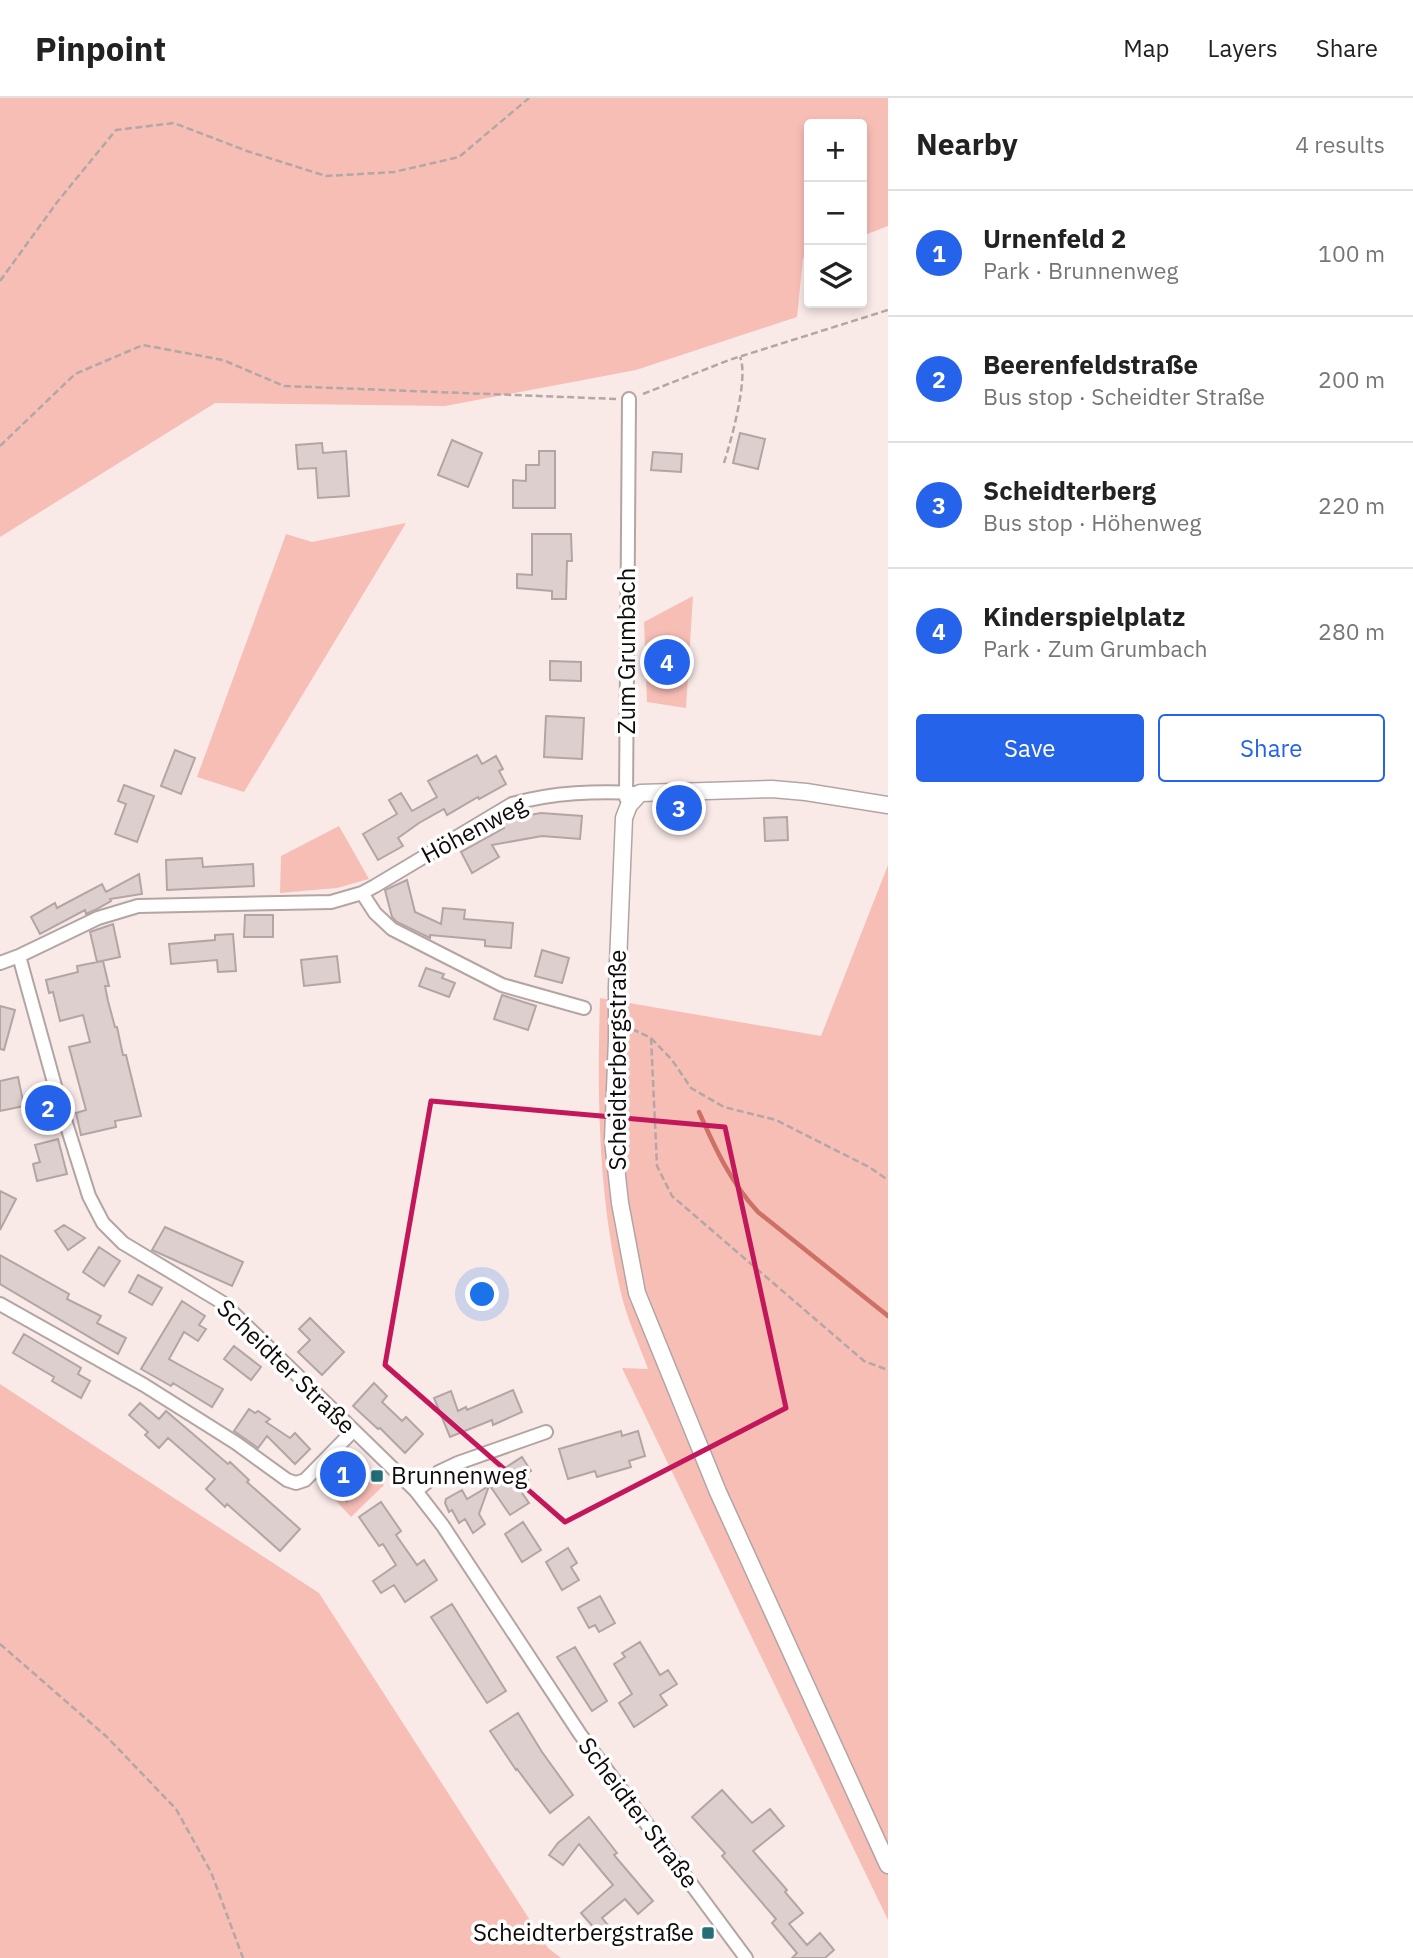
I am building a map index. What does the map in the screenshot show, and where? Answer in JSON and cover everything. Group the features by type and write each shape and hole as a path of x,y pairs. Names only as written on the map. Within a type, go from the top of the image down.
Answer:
{"street":[{"name":"Zum Grumbach","path":"629,399 633,792"},
{"name":"Höhenweg","path":"0,963 98,918 138,906 331,902 362,893 512,804 549,795 772,789 888,805"},
{"name":"Scheidterbergstraße","path":"633,792 624,818 617,987 623,1034 613,1140 620,1203 637,1293 719,1492 888,1865"},
{"path":"362,893 375,913 392,929 502,985 584,1008"},
{"name":"Scheidter Straße","path":"19,956 68,1130 89,1196 103,1223 123,1243 223,1303 416,1491 443,1526 580,1734 746,1958"},
{"path":"0,1304 144,1385 236,1443 287,1480 296,1483 305,1480 353,1431"},
{"path":"416,1491 449,1467 546,1432"}],"path":[{"path":"0,281 58,201 116,130 174,123 247,151 326,176 394,172 459,157 528,98"},
{"path":"0,446 75,374 143,345 223,360 284,386 629,399 740,356 888,310"},
{"path":"724,463 733,436 743,370 740,356"},
{"path":"623,1034 651,1038 672,1060 691,1088 724,1107 776,1120 869,1167 888,1180"},
{"path":"651,1038 657,1166 672,1196 864,1361 888,1370"},
{"path":"344,1461 348,1502"},
{"path":"339,1466 353,1497"},
{"path":"346,1480 360,1467"},
{"path":"335,1471 358,1493"},
{"path":"330,1476 368,1484"},
{"path":"326,1480 346,1480 363,1489"},
{"path":"0,1644 107,1737 176,1809 211,1871 243,1958"}],"highlighted area":[{"path":"431,1101 725,1127 786,1408 565,1522 385,1365"}],"shaded area":[{"path":"0,98 888,98 888,226 867,234 867,119 804,119 804,258 797,317 636,370 445,406 215,403 0,537"},
{"path":"406,523 244,792 197,777 286,534 312,542"},
{"path":"693,596 686,708 647,702 644,622"},
{"path":"339,826 369,879 337,888 280,893 281,856"},
{"path":"888,865 888,1920 622,1368 648,1369 624,1303 613,1257 603,1183 599,1072 600,998 821,1036"},
{"path":"0,1384 319,1593 548,1948 561,1958 0,1958"},
{"path":"342,1453 384,1485 351,1517 315,1478"}],"building":[{"path":"740,433 765,439 758,469 733,463"},
{"path":"452,440 482,453 468,487 438,475"},
{"path":"322,443 323,453 346,451 349,496 318,498 316,468 298,469 296,445"},
{"path":"539,451 555,451 555,508 513,508 513,480 526,481 526,465 539,465"},
{"path":"653,452 682,454 681,472 651,470"},
{"path":"532,534 571,534 572,561 567,561 566,599 552,599 552,591 517,588 517,574 532,575"},
{"path":"550,661 581,662 581,681 550,680"},
{"path":"546,716 584,718 582,759 544,757"},
{"path":"175,750 195,758 181,794 161,786"},
{"path":"477,755 482,764 496,756 503,769 499,771 506,784 447,815 444,809 419,823 398,838 403,846 378,860 363,834 397,814 389,800 401,793 412,811 437,797 428,781"},
{"path":"124,785 154,796 137,842 115,834 126,804 118,801"},
{"path":"541,813 582,816 580,839 542,836 492,845 499,857 472,873 461,852 504,828 502,820"},
{"path":"787,817 788,840 765,841 764,818"},
{"path":"202,858 203,867 253,864 254,886 167,890 166,860"},
{"path":"139,874 142,894 110,899 111,901 95,910 86,914 85,910 40,934 31,917 55,903 57,908 102,884 106,892"},
{"path":"407,880 415,912 441,924 443,908 465,910 464,919 513,923 511,948 485,946 485,940 430,935 430,938 397,922 392,917 385,890"},
{"path":"245,915 273,915 273,937 244,937"},
{"path":"113,924 120,957 97,962 90,932"},
{"path":"233,934 236,971 218,972 217,960 171,964 169,944 215,940 215,935"},
{"path":"542,950 569,958 562,983 535,976"},
{"path":"337,956 340,982 304,986 301,960"},
{"path":"103,961 109,986 105,986 108,1001 123,1055 126,1055 141,1116 115,1121 116,1127 81,1135 76,1113 86,1110 69,1047 90,1042 83,1015 60,1021 53,992 49,993 46,980 78,972 77,966"},
{"path":"426,968 444,974 442,978 455,983 449,997 419,986"},
{"path":"502,995 536,1006 528,1030 494,1019"},
{"path":"0,1006 15,1010 4,1050 0,1049"},
{"path":"18,1077 24,1106 0,1111 0,1081"},
{"path":"58,1139 67,1174 37,1181 33,1164 40,1162 35,1145"},
{"path":"0,1191 16,1199 0,1230"},
{"path":"64,1225 85,1238 68,1250 55,1231"},
{"path":"165,1227 243,1262 232,1286 152,1250"},
{"path":"99,1247 120,1261 104,1286 83,1272"},
{"path":"0,1255 69,1294 67,1299 101,1316 97,1323 126,1338 118,1354 0,1284"},
{"path":"138,1275 162,1288 152,1305 129,1292"},
{"path":"182,1301 205,1316 199,1325 206,1329 198,1341 184,1332 169,1359 223,1389 212,1407 173,1383 171,1386 141,1369"},
{"path":"310,1318 344,1352 322,1375 298,1352 310,1340 299,1329"},
{"path":"24,1334 81,1368 78,1374 90,1381 81,1398 52,1381 54,1377 13,1353"},
{"path":"234,1346 261,1367 251,1380 224,1359"},
{"path":"374,1383 387,1396 382,1402 402,1421 406,1417 423,1434 405,1453 353,1406"},
{"path":"513,1390 522,1412 493,1425 492,1420 450,1437 434,1398 451,1391 458,1411 466,1407 467,1410"},
{"path":"140,1403 159,1419 166,1411 228,1464 230,1462 249,1480 247,1482 300,1529 280,1551 206,1489 215,1479 168,1438 159,1448 145,1435 148,1432 129,1415"},
{"path":"249,1409 270,1419 266,1422 290,1438 295,1433 310,1449 295,1464 267,1436 258,1448 234,1431"},
{"path":"621,1431 622,1436 638,1431 645,1456 629,1461 631,1467 597,1477 595,1471 568,1479 559,1449"},
{"path":"522,1457 531,1471 525,1475 528,1480 518,1487 529,1503 510,1515 486,1480"},
{"path":"489,1486 479,1514 485,1524 473,1533 465,1519 459,1523 452,1510 449,1512 446,1499 462,1490 467,1499"},
{"path":"381,1502 401,1531 396,1535 417,1565 424,1560 437,1580 405,1602 394,1585 381,1593 373,1581 396,1565 383,1544 379,1546 359,1517"},
{"path":"523,1522 541,1550 522,1562 505,1534"},
{"path":"568,1548 577,1563 571,1567 579,1580 562,1590 546,1562"},
{"path":"600,1596 615,1623 599,1632 595,1625 589,1628 578,1608"},
{"path":"452,1604 506,1691 487,1703 431,1617"},
{"path":"640,1642 660,1675 668,1670 677,1684 660,1695 667,1705 634,1727 619,1703 632,1694 614,1664 625,1657 622,1653"},
{"path":"575,1647 607,1701 592,1711 557,1657"},
{"path":"518,1713 573,1795 550,1813 490,1731"},
{"path":"722,1790 752,1823 770,1809 784,1826 753,1851 803,1913 789,1924 807,1945 820,1933 834,1950 825,1958 792,1958 797,1953 772,1923 776,1919 722,1856 725,1853 692,1817"},
{"path":"589,1817 617,1853 614,1855 653,1901 638,1914 625,1899 602,1918 611,1929 602,1937 581,1913 613,1885 579,1844 563,1865 549,1855 558,1843"}],"waterway":[{"path":"699,1112 732,1177 758,1212 888,1316"}],"place":[{"name":"Kinderspielplatz","path":"667,662"},
{"name":"Scheidterberg","path":"679,808"},
{"name":"Beerenfeldstraße","path":"48,1108"},
{"name":"Urnenfeld 2","path":"343,1474"},
{"name":"Brunnenweg","path":"377,1476"},
{"name":"Scheidterbergstraße","path":"708,1933"}]}
